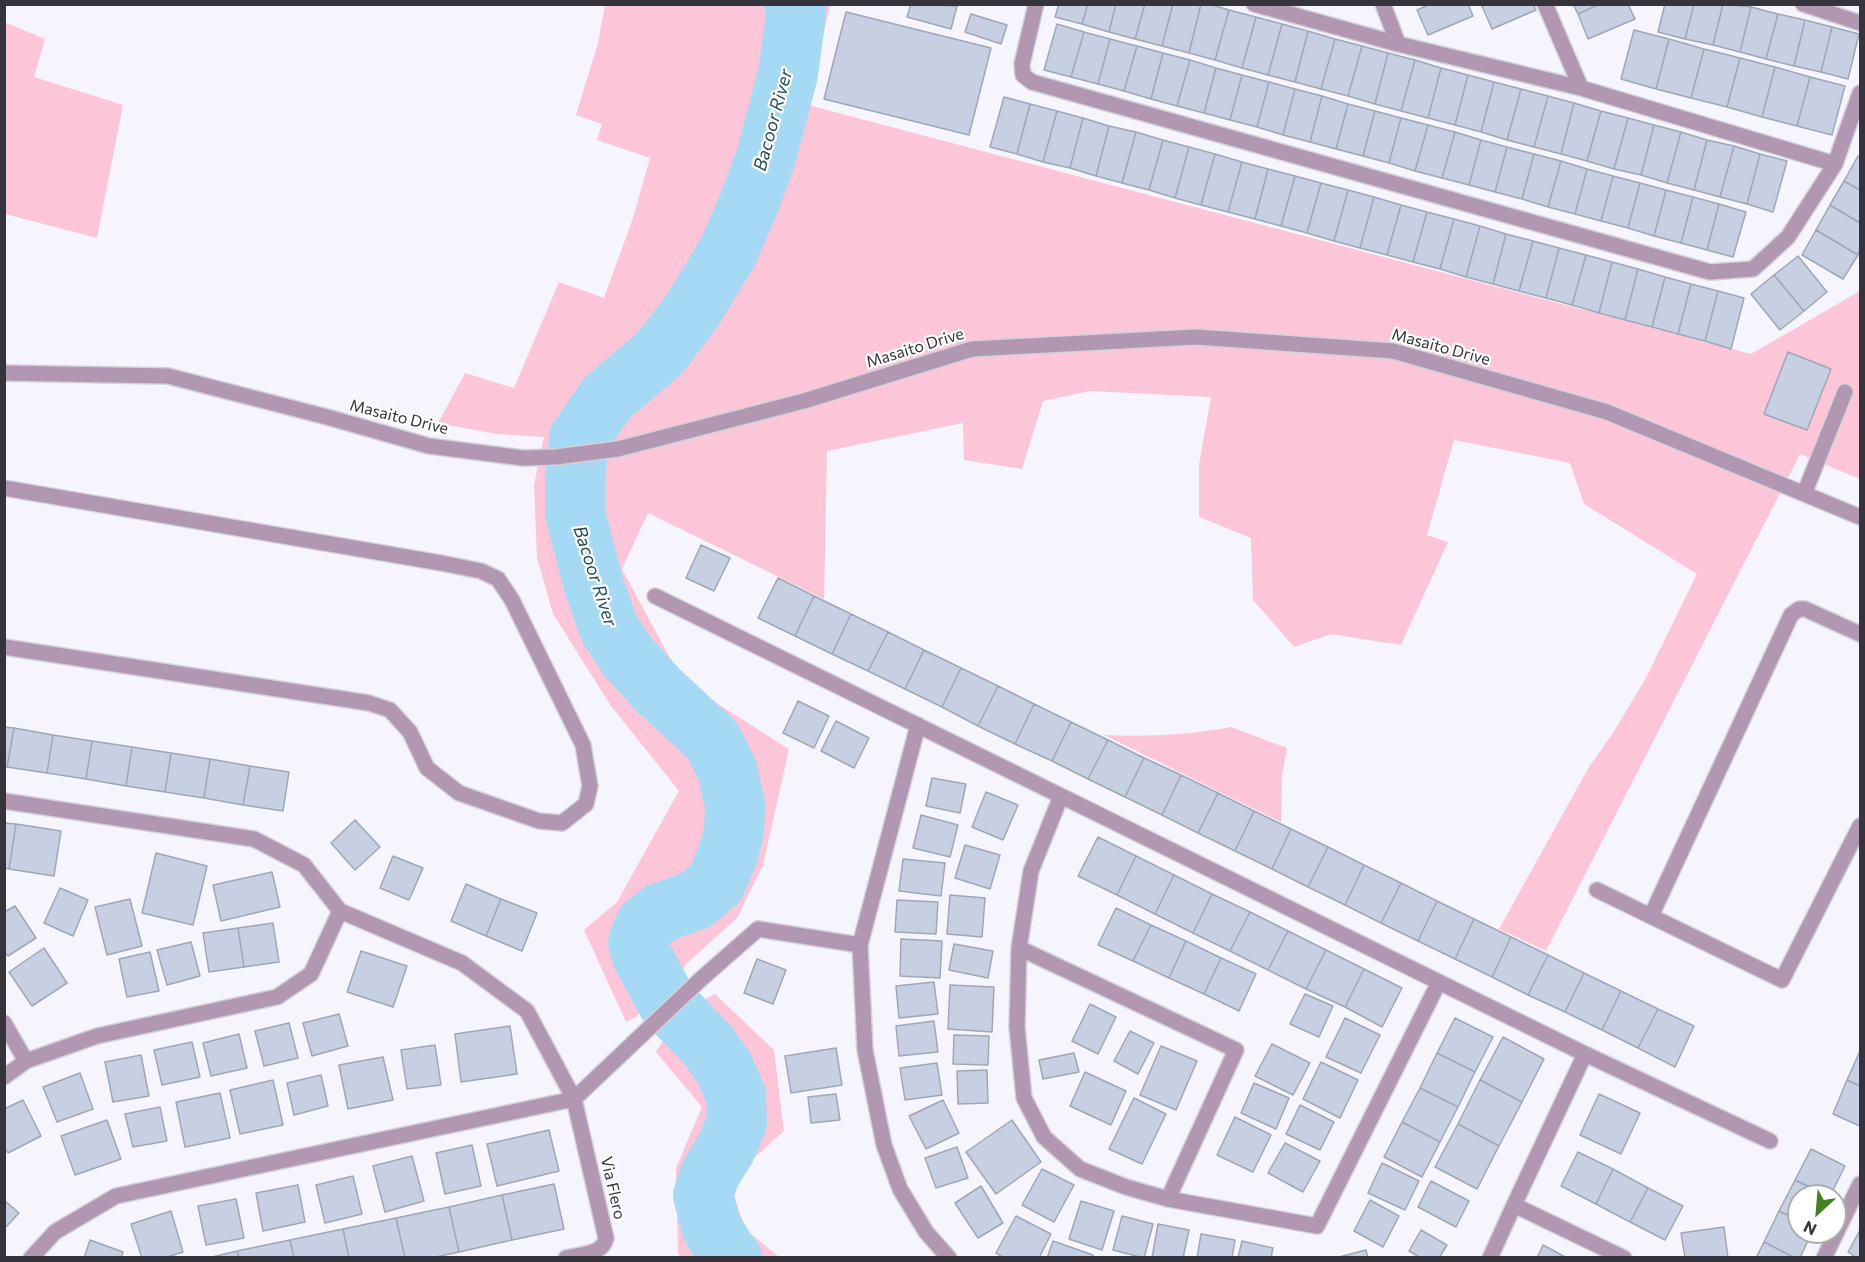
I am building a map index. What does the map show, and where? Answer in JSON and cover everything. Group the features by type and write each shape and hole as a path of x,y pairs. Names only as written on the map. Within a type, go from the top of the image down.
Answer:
{"street":[{"path":"1036,4 1022,64 1023,75 1032,82 1710,272 1753,268 1788,237 1835,164 1860,93"},
{"path":"1254,4 1398,44 1581,88 1835,164"},
{"path":"1383,4 1398,44"},
{"path":"1545,4 1581,88"},
{"path":"1803,4 1860,23"},
{"name":"Masaito Drive","path":"4,373 168,376 429,446 523,458 556,457 618,449 804,401 972,349 1196,337 1393,351 1607,412 1860,517"},
{"path":"1804,494 1845,392"},
{"path":"4,488 481,570 498,579 512,600 583,745 590,786 586,804 562,823 539,821 459,793 427,768 410,732 390,710 369,703 4,647"},
{"path":"655,596 1585,1054 1770,1142"},
{"path":"1651,916 1791,615 1799,609 1805,609 1860,634"},
{"path":"918,725 860,945 865,1050 884,1145 900,1189 926,1232 949,1257"},
{"path":"1061,796 1031,871 1018,948 1017,1027 1024,1098 1044,1137 1080,1169 1126,1187 1168,1199 1317,1226 1439,982"},
{"path":"4,801 254,839 304,865 340,911 462,963 527,1011 574,1099"},
{"path":"1598,890 1782,980 1860,826"},
{"path":"4,1077 26,1061 97,1036 277,997 311,974 340,911"},
{"path":"31,1257 54,1232 116,1196 574,1099 701,979 758,929 860,945"},
{"path":"1018,948 1236,1050 1168,1199"},
{"path":"4,1023 26,1061"},
{"path":"1490,1257 1585,1054"},
{"name":"Via Flero","path":"566,1257 600,1250 605,1245 606,1238 574,1099"},
{"path":"1824,1257 1860,1184"},
{"path":"1514,1205 1624,1257"}],"shaded area":[{"path":"605,5 830,5 808,105 1751,354 1860,291 1860,479 1800,454 1546,951 1499,929 1589,767 1613,733 1647,676 1697,574 1584,504 1570,463 1454,440 1427,535 1448,542 1401,645 1331,634 1294,647 1253,600 1251,538 1199,517 1199,465 1211,397 1090,391 1043,401 1022,469 964,460 963,423 827,451 824,599 648,513 622,569 683,682 789,749 763,865 737,918 686,964 681,973 636,1017 626,1022 584,930 617,902 679,791 611,706 553,614 537,558 534,485 544,437 496,434 438,423 465,373 514,388 559,282 604,298 633,218 650,158 597,140 602,124 576,115 598,43"},
{"path":"4,22 45,39 34,77 123,105 97,238 5,214"},
{"path":"1231,727 1287,748 1282,776 1281,822 1104,735 1168,735"},
{"path":"715,994 774,1050 784,1131 729,1180 745,1229 779,1257 681,1258 678,1253 676,1168 702,1107 656,1052 666,1036 682,1019"}],"building":[{"path":"911,4 957,6 951,29 907,17"},
{"path":"1059,4 1088,4 1082,24 1055,17"},
{"path":"1088,4 1116,4 1109,32 1082,24"},
{"path":"1116,4 1145,4 1135,39 1109,32"},
{"path":"1145,4 1173,4 1162,46 1135,39"},
{"path":"1173,4 1201,4 1189,53 1162,46"},
{"path":"1201,4 1229,10 1215,60 1189,53"},
{"path":"1431,4 1468,4 1473,16 1428,35 1417,10"},
{"path":"1481,4 1533,4 1536,10 1492,29"},
{"path":"1573,4 1600,4 1578,14"},
{"path":"1600,4 1628,4 1635,19 1588,39 1578,14"},
{"path":"1665,4 1694,4 1685,39 1658,32"},
{"path":"1694,4 1723,4 1713,45 1685,39"},
{"path":"1723,4 1751,7 1740,52 1713,45"},
{"path":"1751,7 1778,14 1766,59 1740,52"},
{"path":"1229,10 1256,17 1242,68 1215,60"},
{"path":"846,12 991,48 969,135 824,99"},
{"path":"971,14 1007,25 1001,44 965,32"},
{"path":"1778,14 1805,20 1794,66 1766,59"},
{"path":"1256,17 1282,24 1268,75 1242,68"},
{"path":"1805,20 1832,27 1821,72 1794,66"},
{"path":"1057,24 1084,32 1071,77 1044,70"},
{"path":"1282,24 1308,31 1295,82 1268,75"},
{"path":"1832,27 1859,34 1848,79 1821,72"},
{"path":"1634,30 1669,39 1656,89 1621,79"},
{"path":"1308,31 1335,39 1321,89 1295,82"},
{"path":"1084,32 1110,39 1098,84 1071,77"},
{"path":"1110,39 1137,46 1124,91 1098,84"},
{"path":"1335,39 1362,46 1348,96 1321,89"},
{"path":"1669,39 1704,49 1691,98 1656,89"},
{"path":"1137,46 1163,53 1151,99 1124,91"},
{"path":"1362,46 1388,53 1375,104 1348,96"},
{"path":"1704,49 1740,58 1727,107 1691,98"},
{"path":"1163,53 1190,60 1177,106 1151,99"},
{"path":"1388,53 1415,60 1401,111 1375,104"},
{"path":"1740,58 1775,67 1762,117 1727,107"},
{"path":"1190,60 1216,68 1204,113 1177,106"},
{"path":"1415,60 1441,68 1428,118 1401,111"},
{"path":"1775,67 1810,77 1797,126 1762,117"},
{"path":"1216,68 1242,75 1230,120 1204,113"},
{"path":"1441,68 1468,75 1455,125 1428,118"},
{"path":"1242,75 1269,82 1257,127 1230,120"},
{"path":"1468,75 1494,82 1481,132 1455,125"},
{"path":"1810,77 1845,86 1832,135 1797,126"},
{"path":"1269,82 1295,89 1283,135 1257,127"},
{"path":"1494,82 1521,89 1507,140 1481,132"},
{"path":"1295,89 1322,96 1310,142 1283,135"},
{"path":"1521,89 1548,96 1534,147 1507,140"},
{"path":"1322,96 1348,104 1336,149 1310,142"},
{"path":"1548,96 1574,103 1561,154 1534,147"},
{"path":"1004,97 1030,104 1017,154 990,147"},
{"path":"1574,103 1601,111 1587,161 1561,154"},
{"path":"1030,104 1057,111 1043,162 1017,154"},
{"path":"1348,104 1375,111 1363,156 1336,149"},
{"path":"1057,111 1083,118 1070,168 1043,162"},
{"path":"1375,111 1401,118 1389,163 1363,156"},
{"path":"1601,111 1628,118 1614,169 1587,161"},
{"path":"1083,118 1109,126 1096,176 1070,168"},
{"path":"1401,118 1428,125 1415,171 1389,163"},
{"path":"1628,118 1654,125 1641,175 1614,169"},
{"path":"1428,125 1455,132 1442,178 1415,171"},
{"path":"1654,125 1681,132 1667,183 1641,175"},
{"path":"1109,126 1136,132 1122,183 1096,176"},
{"path":"1136,132 1163,140 1149,190 1122,183"},
{"path":"1455,132 1481,140 1469,185 1442,178"},
{"path":"1681,132 1707,140 1694,190 1667,183"},
{"path":"1163,140 1189,147 1175,198 1149,190"},
{"path":"1481,140 1507,147 1495,192 1469,185"},
{"path":"1707,140 1734,146 1720,197 1694,190"},
{"path":"1734,146 1760,154 1747,204 1720,197"},
{"path":"1189,147 1215,154 1201,205 1175,198"},
{"path":"1507,147 1534,154 1522,199 1495,192"},
{"path":"1215,154 1242,162 1228,212 1201,205"},
{"path":"1534,154 1561,161 1548,207 1522,199"},
{"path":"1760,154 1787,161 1773,212 1747,204"},
{"path":"1858,156 1860,157 1860,190 1844,181"},
{"path":"1561,161 1587,169 1575,214 1548,207"},
{"path":"1242,162 1268,169 1255,219 1228,212"},
{"path":"1268,169 1295,176 1281,226 1255,219"},
{"path":"1587,169 1613,176 1601,221 1575,214"},
{"path":"1295,176 1321,183 1307,233 1281,226"},
{"path":"1613,176 1640,183 1628,228 1601,221"},
{"path":"1844,181 1860,190 1860,223 1830,205"},
{"path":"1321,183 1348,190 1334,241 1307,233"},
{"path":"1640,183 1666,190 1654,236 1628,228"},
{"path":"1348,190 1374,197 1360,248 1334,241"},
{"path":"1666,190 1693,197 1681,243 1654,236"},
{"path":"1374,197 1401,205 1387,255 1360,248"},
{"path":"1693,197 1719,204 1707,250 1681,243"},
{"path":"1719,204 1746,212 1733,257 1707,250"},
{"path":"1401,205 1427,212 1413,262 1387,255"},
{"path":"1830,205 1860,223 1858,255 1816,230"},
{"path":"1427,212 1454,219 1440,269 1413,262"},
{"path":"1454,219 1480,226 1466,277 1440,269"},
{"path":"1480,226 1506,234 1493,284 1466,277"},
{"path":"1816,230 1858,255 1843,279 1802,255"},
{"path":"1506,234 1533,241 1519,291 1493,284"},
{"path":"1533,241 1559,248 1546,298 1519,291"},
{"path":"1559,248 1586,255 1572,305 1546,298"},
{"path":"1586,255 1612,262 1599,313 1572,305"},
{"path":"1798,256 1827,292 1804,311 1774,275"},
{"path":"1612,262 1638,269 1625,320 1599,313"},
{"path":"1638,269 1665,277 1652,327 1625,320"},
{"path":"1774,275 1804,311 1780,330 1751,294"},
{"path":"1665,277 1691,284 1678,334 1652,327"},
{"path":"1691,284 1718,291 1705,341 1678,334"},
{"path":"1718,291 1744,298 1731,349 1705,341"},
{"path":"1788,352 1831,369 1807,430 1764,414"},
{"path":"701,545 730,558 714,591 686,578"},
{"path":"778,578 814,596 795,636 758,618"},
{"path":"814,596 851,614 832,654 795,636"},
{"path":"851,614 888,632 868,671 832,654"},
{"path":"888,632 924,650 905,689 868,671"},
{"path":"924,650 961,668 942,707 905,689"},
{"path":"961,668 998,686 978,726 942,707"},
{"path":"998,686 1034,704 1015,744 978,726"},
{"path":"798,701 829,716 814,748 783,733"},
{"path":"1034,704 1071,722 1052,761 1015,744"},
{"path":"836,721 869,738 854,768 821,751"},
{"path":"1071,722 1108,740 1088,779 1052,761"},
{"path":"4,727 14,728 7,767 4,767"},
{"path":"14,728 53,735 47,773 7,767"},
{"path":"53,735 92,741 86,779 47,773"},
{"path":"1108,740 1144,758 1125,797 1088,779"},
{"path":"92,741 132,747 126,786 86,779"},
{"path":"132,747 171,753 165,792 126,786"},
{"path":"171,753 210,759 204,798 165,792"},
{"path":"1144,758 1181,775 1162,815 1125,797"},
{"path":"210,759 250,766 243,805 204,798"},
{"path":"250,766 289,772 283,811 243,805"},
{"path":"1181,775 1218,793 1198,833 1162,815"},
{"path":"932,778 966,784 960,813 926,806"},
{"path":"986,792 1018,805 1003,840 972,827"},
{"path":"1218,793 1254,811 1235,851 1198,833"},
{"path":"1254,811 1291,829 1272,869 1235,851"},
{"path":"921,815 958,825 950,857 913,848"},
{"path":"355,820 380,847 355,870 331,843"},
{"path":"4,823 16,824 9,869 4,868"},
{"path":"16,824 61,831 54,876 9,869"},
{"path":"1291,829 1328,847 1308,887 1272,869"},
{"path":"1098,837 1136,856 1117,895 1078,876"},
{"path":"965,845 1000,855 990,889 955,878"},
{"path":"1328,847 1364,865 1345,905 1308,887"},
{"path":"156,853 207,866 193,925 142,913"},
{"path":"393,856 423,868 409,900 380,888"},
{"path":"1136,856 1174,875 1155,914 1117,895"},
{"path":"903,859 945,863 941,896 899,891"},
{"path":"1364,865 1401,883 1381,923 1345,905"},
{"path":"272,872 280,907 221,921 213,885"},
{"path":"1174,875 1212,894 1193,933 1155,914"},
{"path":"1401,883 1437,901 1418,941 1381,923"},
{"path":"466,884 501,899 486,936 451,921"},
{"path":"60,888 88,900 73,936 44,923"},
{"path":"1212,894 1250,912 1230,951 1193,933"},
{"path":"950,895 985,898 982,937 947,934"},
{"path":"130,899 142,946 107,955 95,907"},
{"path":"501,899 537,913 522,951 486,936"},
{"path":"897,900 938,902 936,934 895,932"},
{"path":"1437,901 1474,919 1455,959 1418,941"},
{"path":"15,906 36,938 8,956 4,951 4,912"},
{"path":"1116,908 1151,925 1133,961 1098,945"},
{"path":"1250,912 1288,931 1268,970 1230,951"},
{"path":"1474,919 1511,937 1492,977 1455,959"},
{"path":"273,923 279,962 244,967 238,928"},
{"path":"1151,925 1186,941 1169,978 1133,961"},
{"path":"238,928 244,967 209,972 203,933"},
{"path":"1288,931 1326,950 1306,989 1268,970"},
{"path":"1511,937 1548,955 1528,995 1492,977"},
{"path":"901,939 942,941 940,978 900,976"},
{"path":"1186,941 1221,958 1204,994 1169,978"},
{"path":"191,942 200,976 167,985 157,950"},
{"path":"954,944 993,951 988,978 949,970"},
{"path":"44,948 67,983 32,1006 9,972"},
{"path":"1326,950 1364,969 1345,1007 1306,989"},
{"path":"361,951 407,966 393,1007 347,992"},
{"path":"150,952 159,991 127,997 119,959"},
{"path":"1548,955 1584,973 1565,1012 1528,995"},
{"path":"1221,958 1256,974 1239,1011 1204,994"},
{"path":"757,959 786,970 773,1004 744,993"},
{"path":"1364,969 1402,988 1382,1027 1345,1007"},
{"path":"1584,973 1621,991 1602,1030 1565,1012"},
{"path":"934,982 938,1014 899,1018 896,986"},
{"path":"950,985 994,987 992,1032 948,1029"},
{"path":"1621,991 1658,1009 1638,1048 1602,1030"},
{"path":"1305,994 1333,1006 1319,1037 1290,1024"},
{"path":"1090,1004 1116,1017 1098,1054 1072,1041"},
{"path":"1658,1009 1694,1026 1675,1067 1638,1048"},
{"path":"339,1014 348,1046 312,1056 303,1023"},
{"path":"1345,1018 1380,1035 1361,1073 1326,1057"},
{"path":"1455,1018 1493,1037 1475,1072 1437,1053"},
{"path":"934,1021 938,1052 899,1056 896,1026"},
{"path":"289,1023 298,1058 264,1066 255,1031"},
{"path":"510,1026 517,1074 461,1082 455,1034"},
{"path":"1130,1031 1154,1043 1138,1074 1114,1061"},
{"path":"239,1034 247,1068 211,1076 203,1043"},
{"path":"954,1035 989,1036 988,1065 953,1064"},
{"path":"1503,1037 1544,1059 1522,1102 1480,1080"},
{"path":"192,1042 200,1077 162,1085 154,1050"},
{"path":"1272,1044 1310,1063 1293,1095 1255,1076"},
{"path":"435,1045 441,1085 407,1089 401,1050"},
{"path":"1161,1046 1197,1061 1176,1110 1140,1095"},
{"path":"836,1048 842,1085 791,1093 785,1056"},
{"path":"1860,1051 1860,1086 1847,1080"},
{"path":"1074,1053 1079,1072 1043,1079 1039,1060"},
{"path":"1437,1053 1475,1072 1458,1107 1420,1088"},
{"path":"141,1055 149,1096 113,1102 105,1062"},
{"path":"383,1057 393,1100 348,1109 339,1065"},
{"path":"1321,1062 1358,1080 1340,1118 1303,1099"},
{"path":"937,1063 942,1095 905,1100 900,1068"},
{"path":"987,1070 988,1103 958,1104 957,1071"},
{"path":"1085,1072 1126,1091 1111,1125 1070,1106"},
{"path":"80,1073 93,1109 57,1122 43,1087"},
{"path":"321,1075 328,1106 294,1115 287,1083"},
{"path":"273,1080 283,1125 240,1134 230,1090"},
{"path":"1480,1080 1522,1102 1499,1146 1458,1124"},
{"path":"1847,1080 1860,1086 1860,1126 1833,1114"},
{"path":"1254,1083 1289,1098 1276,1129 1241,1113"},
{"path":"1420,1088 1458,1107 1440,1142 1402,1122"},
{"path":"220,1093 230,1138 185,1147 176,1102"},
{"path":"836,1094 840,1120 811,1123 808,1097"},
{"path":"1599,1094 1640,1113 1621,1154 1580,1135"},
{"path":"1134,1098 1166,1114 1142,1164 1109,1149"},
{"path":"23,1100 41,1136 8,1153 4,1146 4,1109"},
{"path":"943,1100 959,1133 926,1149 909,1116"},
{"path":"1300,1105 1334,1122 1320,1150 1286,1134"},
{"path":"160,1107 167,1141 133,1147 125,1114"},
{"path":"1235,1117 1271,1135 1253,1172 1217,1155"},
{"path":"107,1120 121,1159 75,1175 61,1136"},
{"path":"1012,1120 1041,1162 996,1194 966,1152"},
{"path":"1402,1122 1440,1142 1422,1177 1384,1157"},
{"path":"1458,1124 1499,1146 1477,1189 1435,1167"},
{"path":"549,1130 559,1171 497,1186 487,1144"},
{"path":"1285,1143 1320,1161 1303,1192 1268,1173"},
{"path":"472,1145 481,1186 445,1194 436,1153"},
{"path":"957,1147 968,1178 936,1188 925,1158"},
{"path":"1811,1149 1845,1166 1836,1184 1804,1184 1795,1180"},
{"path":"1578,1152 1613,1169 1596,1204 1561,1186"},
{"path":"412,1156 424,1201 385,1212 373,1166"},
{"path":"1382,1163 1419,1181 1405,1210 1368,1193"},
{"path":"1042,1169 1074,1185 1054,1222 1022,1205"},
{"path":"1613,1169 1648,1188 1630,1222 1596,1204"},
{"path":"353,1176 362,1214 325,1223 316,1185"},
{"path":"1431,1181 1469,1201 1456,1227 1418,1207"},
{"path":"554,1184 564,1229 512,1240 502,1195"},
{"path":"298,1185 305,1222 263,1231 256,1193"},
{"path":"981,1186 1003,1223 978,1238 955,1203"},
{"path":"1648,1188 1683,1206 1665,1240 1630,1222"},
{"path":"502,1195 512,1240 459,1252 449,1207"},
{"path":"1787,1196 1787,1215 1779,1211"},
{"path":"236,1199 244,1238 206,1245 198,1206"},
{"path":"4,1200 19,1213 4,1229"},
{"path":"1370,1200 1399,1216 1383,1247 1354,1231"},
{"path":"1081,1201 1114,1211 1102,1250 1069,1239"},
{"path":"449,1207 459,1252 431,1258 405,1258 396,1218"},
{"path":"171,1211 183,1252 164,1258 142,1258 131,1224"},
{"path":"1779,1211 1787,1215 1787,1244 1806,1244 1800,1258 1795,1258 1764,1242"},
{"path":"1016,1216 1051,1234 1039,1258 1004,1258 996,1253"},
{"path":"1122,1216 1153,1224 1144,1258 1113,1250"},
{"path":"396,1218 405,1258 349,1258 343,1229"},
{"path":"1158,1224 1189,1230 1183,1258 1152,1258"},
{"path":"1724,1227 1728,1258 1685,1258 1681,1233"},
{"path":"343,1229 349,1258 294,1258 290,1240"},
{"path":"1421,1230 1447,1245 1439,1258 1421,1258 1409,1251"},
{"path":"1860,1230 1860,1258 1857,1258 1848,1252"},
{"path":"1201,1234 1235,1240 1232,1258 1197,1258"},
{"path":"90,1240 123,1252 121,1258 84,1258"},
{"path":"290,1240 294,1258 239,1258 237,1251"},
{"path":"1053,1241 1093,1255 1093,1258 1047,1258"},
{"path":"1242,1241 1273,1248 1271,1258 1238,1258"},
{"path":"1764,1242 1795,1258 1756,1258"},
{"path":"1543,1245 1567,1258 1537,1258"},
{"path":"1366,1250 1368,1258 1335,1258"},
{"path":"237,1251 239,1258 208,1258"}],"waterway":[{"name":"Bacoor River","path":"732,1258 711,1226 703,1195 710,1174 726,1148 737,1122 736,1095 724,1068 708,1045 668,1004 642,956 638,942 645,925 660,913 696,900 716,883 728,854 734,831 735,805 727,769 712,740 658,690 628,657 609,628 594,586 575,513 575,482 579,438 607,398 659,354 692,311 728,252 766,157 788,74 796,14 794,4"}]}
